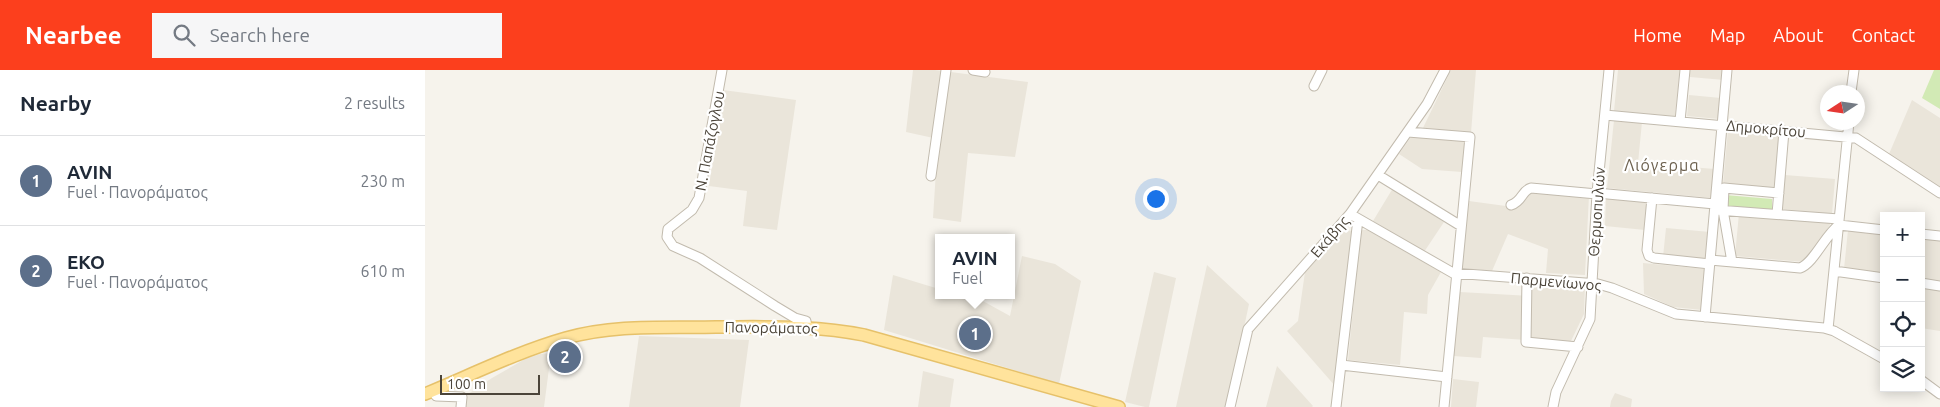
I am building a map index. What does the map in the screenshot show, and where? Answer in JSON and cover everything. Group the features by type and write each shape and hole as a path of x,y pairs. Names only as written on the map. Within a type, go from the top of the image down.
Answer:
{"main road":[{"name":"Πανοράματος","path":"429,393 527,352 566,338 601,331 634,328 807,328 836,330 864,335 1119,407"}],"street":[{"name":"Ν. Παπάζογλου","path":"723,70 699,198 692,210 669,229 667,233 668,239 673,246 700,258 760,298 795,318 806,321 807,328"},
{"path":"931,176 946,70"},
{"path":"973,70 985,72"},
{"path":"1314,86 1322,70"},
{"name":"Θερμοπυλών","path":"1553,407 1556,392 1591,319 1597,194 1609,70"},
{"path":"1680,121 1685,70"},
{"path":"1705,317 1717,208 1727,70"},
{"path":"1852,85 1854,70"},
{"name":"Εκάβης","path":"1230,407 1248,329 1354,217 1378,175 1433,95 1443,71"},
{"name":"Δημοκρίτου","path":"1605,115 1857,138 1940,193"},
{"path":"1829,329 1848,130"},
{"path":"1777,214 1784,131"},
{"path":"1408,132 1471,138 1444,407"},
{"path":"1378,175 1461,226"},
{"path":"1511,205 1519,202 1526,190 1531,188 1652,198 1717,208 1839,222 1880,229"},
{"path":"1732,262 1717,208 1724,188 1779,193"},
{"path":"1652,198 1647,250 1649,256 1654,258 1800,268 1806,264 1839,222"},
{"path":"1336,407 1354,217"},
{"name":"Παρμενίωνος","path":"1354,217 1446,271 1456,274 1593,283 1612,288 1673,313 1829,329 1880,357"},
{"path":"1925,234 1940,236"},
{"path":"1834,271 1880,277"},
{"path":"1527,278 1526,342 1578,347"},
{"path":"1925,284 1940,286"},
{"path":"1341,365 1447,377"},
{"path":"1925,383 1940,393"},
{"path":"429,393 436,396 462,397 461,407"}],"shaded area":[{"path":"913,70 935,70 1028,82 1015,157 968,153 961,222 933,218 938,139 906,132"},
{"path":"1451,70 1476,70 1471,133 1422,130"},
{"path":"1618,70 1680,70 1675,116 1614,111"},
{"path":"1690,70 1725,70 1724,80 1690,77"},
{"path":"723,90 796,100 777,230 743,226 747,191 709,186"},
{"path":"1689,95 1721,98 1719,119 1687,116"},
{"path":"1912,100 1940,118 1940,188 1889,154"},
{"path":"1614,120 1642,122 1638,163 1715,169 1713,198 1607,188"},
{"path":"1728,130 1781,135 1777,189 1723,184"},
{"path":"1411,137 1465,141 1462,172 1422,169 1399,154"},
{"path":"1785,175 1835,179 1832,214 1782,209"},
{"path":"1393,188 1444,222 1424,252 1373,221"},
{"path":"1528,191 1589,196 1585,275 1546,273 1548,249 1508,234 1492,271 1462,268 1469,201 1513,207"},
{"path":"1606,197 1649,201 1645,230 1605,226"},
{"path":"1739,213 1830,221 1830,225 1804,262 1735,256"},
{"path":"1666,228 1710,232 1707,261 1663,257"},
{"path":"1342,230 1353,231 1336,387 1287,331 1298,321 1305,272"},
{"path":"1361,230 1368,230 1441,272 1428,295 1427,314 1404,312 1400,365 1348,360"},
{"path":"1848,230 1880,234 1880,274 1844,269"},
{"path":"1925,237 1940,239 1940,331 1925,329"},
{"path":"1022,256 1055,264 1081,281 1059,384 884,330 893,275 935,288 935,299 979,299 1010,316 1013,299 1015,299"},
{"path":"1643,263 1706,269 1702,310 1673,307 1644,294"},
{"path":"1207,265 1249,304 1227,407 1176,407"},
{"path":"1154,272 1176,278 1149,407 1145,407 1125,402"},
{"path":"1531,283 1585,285 1584,314 1570,343 1483,337 1481,358 1453,356 1460,292 1530,296"},
{"path":"639,336 749,340 740,407 629,407"},
{"path":"551,353 544,407 463,407 465,396 492,378 525,359"},
{"path":"1277,366 1313,406 1312,407 1266,407"},
{"path":"923,371 954,379 950,407 918,407"},
{"path":"1453,379 1479,382 1476,407 1451,407"},
{"path":"1615,393 1632,399 1631,407 1610,407"}],"green space":[{"path":"1934,70 1940,70 1940,109 1922,98"},
{"path":"1725,195 1772,199 1772,210 1725,207"}],"place":[{"name":"AVIN","path":"975,334"},
{"name":"EKO","path":"565,357"}],"district":[{"name":"Λιόγερμα","path":"1662,165"}]}
